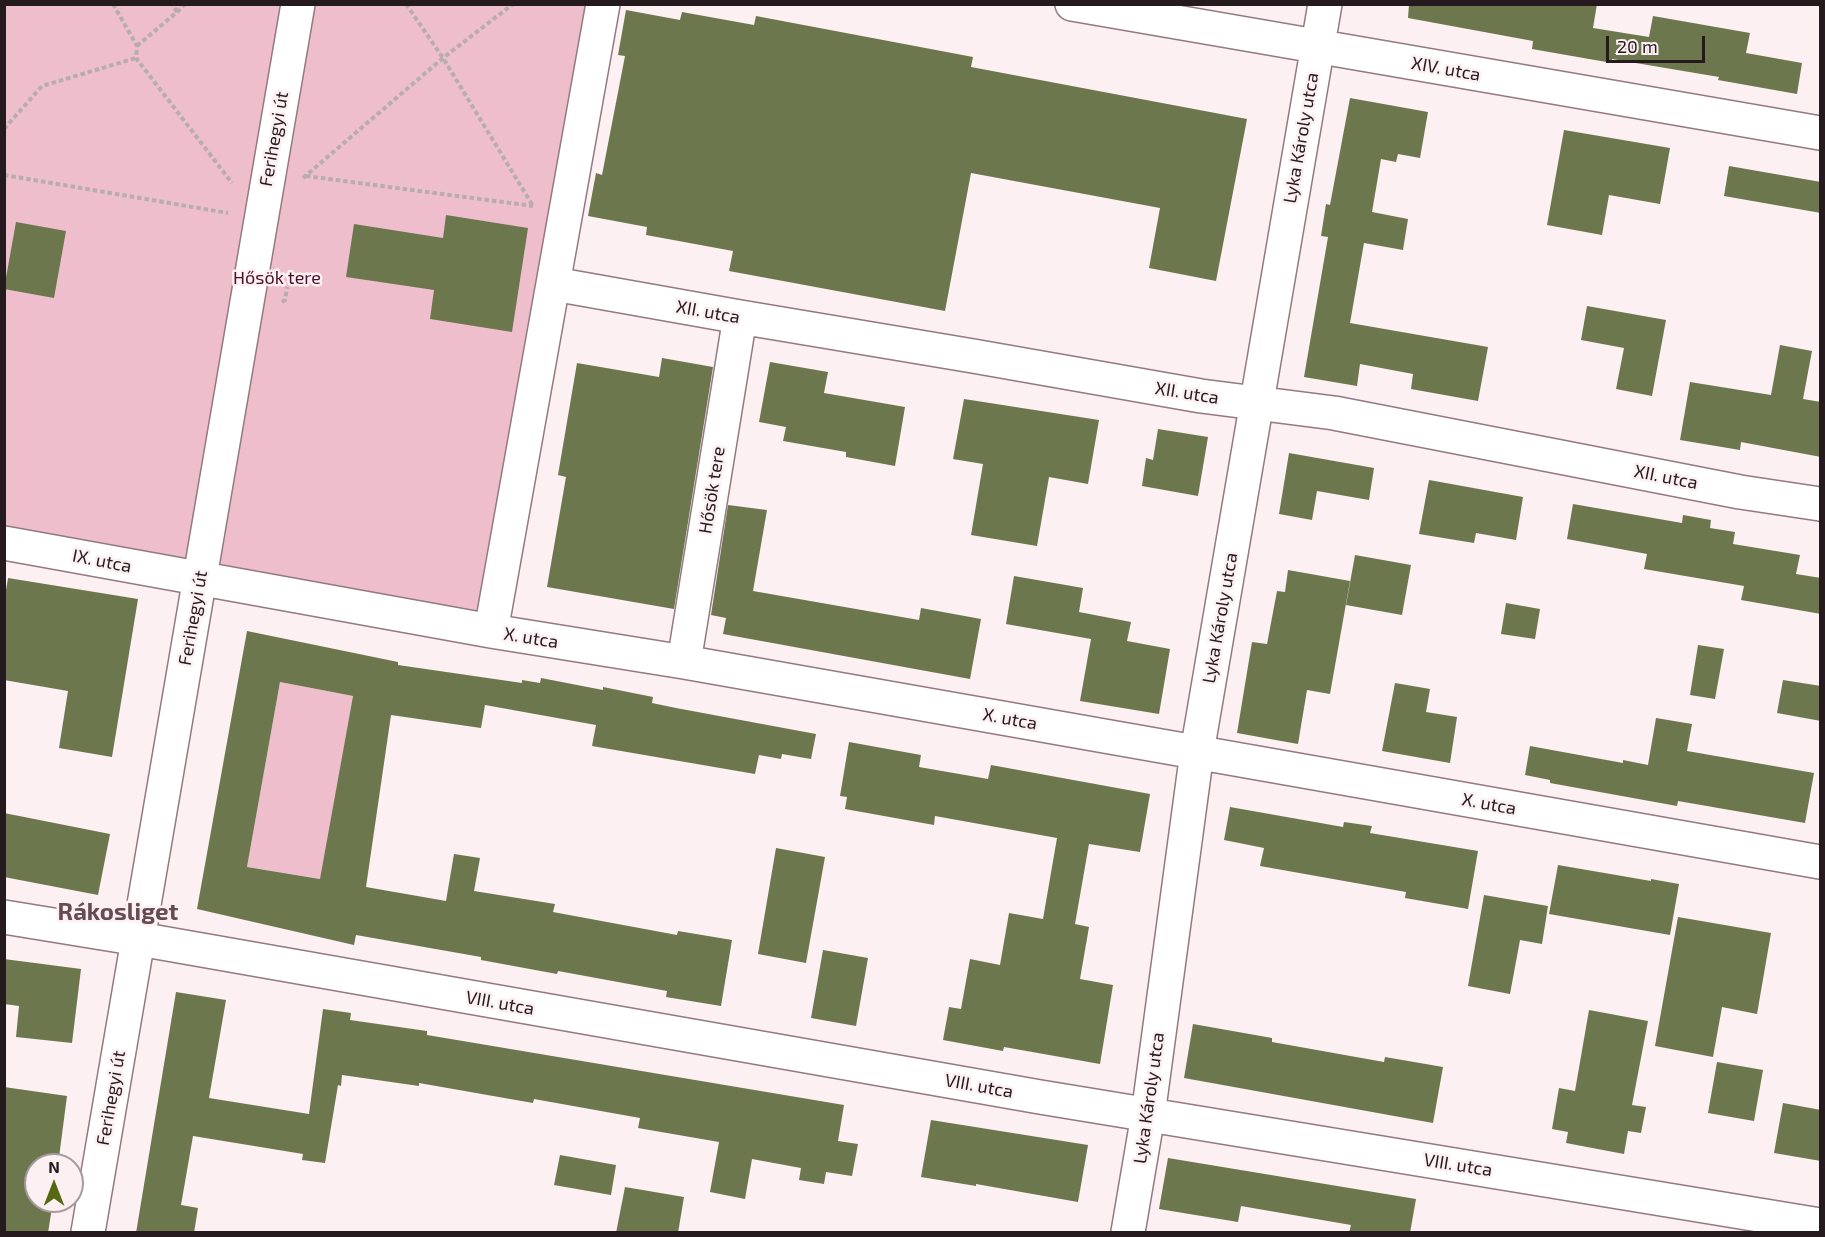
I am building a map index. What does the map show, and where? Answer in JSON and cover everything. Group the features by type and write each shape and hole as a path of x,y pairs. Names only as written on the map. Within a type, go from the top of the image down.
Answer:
{"street":[{"name":"Ferihegyi út","path":"88,1233 298,4"},
{"path":"491,632 603,4"},
{"name":"XIV. utca","path":"1072,4 1821,133"},
{"name":"Lyka Károly utca","path":"1128,1233 1148,1114 1197,752 1325,4"},
{"name":"XII. utca","path":"554,284 1201,396 1334,413 1740,492 1821,504"},
{"name":"Hősök tere","path":"684,662 740,317"},
{"name":"IX. utca","path":"4,543 199,579"},
{"name":"X. utca","path":"199,579 491,632 684,662 1821,862"},
{"name":"VIII. utca","path":"4,917 1148,1114 1821,1225"}],"path":[{"path":"113,4 138,45 136,58 260,219"},
{"path":"172,4 177,12"},
{"path":"138,45 185,4"},
{"path":"406,4 443,58 560,251"},
{"path":"513,4 443,58 305,175 533,206"},
{"path":"4,129 42,86 136,58"},
{"path":"4,175 260,219"}],"green space":[{"name":"Hősök tere","path":"4,5 603,5 491,631 5,543"},
{"path":"280,682 353,696 321,879 247,867"}],"building":[{"path":"1409,4 1597,4 1593,28 1649,37 1653,16 1750,33 1746,53 1802,63 1797,94 1718,80 1719,77 1612,59 1612,63 1532,49 1533,41 1408,18"},
{"path":"626,10 680,20 682,12 754,25 756,16 973,57 971,67 1247,119 1216,281 1149,268 1160,208 971,173 945,311 729,271 733,251 646,235 647,227 588,216 596,173 602,175 625,56 618,55"},
{"path":"1350,98 1428,112 1420,158 1398,154 1396,162 1381,159 1372,212 1408,219 1403,250 1364,243 1350,323 1488,347 1478,401 1411,389 1413,374 1360,364 1357,386 1304,377 1328,237 1321,236 1326,204 1330,205"},
{"path":"1564,130 1670,148 1660,204 1609,195 1602,235 1547,225"},
{"path":"1729,166 1821,182 1821,213 1724,196"},
{"path":"446,215 528,228 512,332 430,319 434,290 346,277 354,224 443,238"},
{"path":"16,222 66,231 54,298 4,289"},
{"path":"1587,306 1666,320 1652,396 1616,389 1624,348 1581,340"},
{"path":"1780,345 1812,351 1803,399 1821,402 1821,457 1741,442 1740,450 1680,440 1690,382 1771,395"},
{"path":"662,358 713,367 674,609 547,587 566,477 558,475 577,363 659,377"},
{"path":"770,362 828,372 824,393 905,407 895,466 846,457 846,452 783,441 786,427 759,422"},
{"path":"964,399 1099,420 1088,484 1049,477 1037,546 971,535 983,464 953,459"},
{"path":"1158,429 1208,437 1198,496 1142,486 1146,458 1153,460"},
{"path":"1289,453 1374,468 1369,500 1317,491 1312,520 1279,514"},
{"path":"1429,480 1523,497 1516,540 1476,533 1474,543 1419,534"},
{"path":"1573,504 1682,523 1683,515 1711,520 1710,528 1735,532 1733,544 1800,555 1796,574 1821,578 1821,614 1741,600 1744,586 1644,569 1647,554 1567,539"},
{"path":"728,505 767,510 753,591 919,620 921,608 981,619 970,679 723,634 726,618 711,615"},
{"path":"1355,555 1411,565 1402,615 1346,605"},
{"path":"1288,570 1350,581 1330,694 1307,690 1298,744 1237,733 1252,642 1267,644 1277,591 1285,592"},
{"path":"1014,576 1083,588 1079,612 1131,622 1127,641 1170,649 1159,714 1080,701 1091,639 1006,624"},
{"path":"8,578 138,599 112,757 59,748 68,691 4,680 4,602"},
{"path":"1506,603 1540,609 1535,639 1501,634"},
{"path":"247,631 398,662 398,665 522,683 522,680 540,683 541,678 603,690 603,687 653,697 652,703 816,734 811,759 782,754 781,759 759,755 755,774 592,746 596,725 485,705 481,728 391,715 366,887 446,901 454,854 480,858 474,891 555,904 553,912 677,935 678,931 732,940 721,1006 666,997 667,991 558,971 557,974 481,960 481,957 356,935 354,945 197,909","holes":["280,682 353,696 320,879 247,867"]},
{"path":"1698,645 1724,649 1715,699 1690,695"},
{"path":"1783,680 1821,686 1821,721 1777,713"},
{"path":"1395,683 1430,689 1426,712 1457,717 1450,763 1382,751"},
{"path":"1656,718 1692,724 1687,751 1814,773 1805,823 1678,801 1677,806 1550,783 1550,780 1525,775 1530,746 1623,763 1623,760 1648,765"},
{"path":"849,742 921,755 919,767 988,779 991,765 1150,794 1140,852 1089,844 1075,924 1089,927 1080,979 1113,985 1100,1064 1004,1047 1003,1051 943,1040 949,1007 961,1009 970,959 1000,965 1009,913 1043,919 1057,838 935,816 934,825 845,809 847,797 840,796"},
{"path":"1230,807 1343,827 1344,822 1372,826 1370,833 1478,851 1468,909 1405,898 1406,892 1260,866 1264,848 1224,840"},
{"path":"4,813 110,834 98,895 4,877"},
{"path":"776,848 825,857 806,963 758,954"},
{"path":"1558,865 1679,884 1670,935 1549,914"},
{"path":"1484,895 1548,906 1542,944 1520,940 1510,994 1468,986"},
{"path":"1678,917 1771,933 1757,1014 1722,1007 1713,1057 1655,1046"},
{"path":"823,950 868,958 856,1026 811,1018"},
{"path":"4,959 81,969 72,1043 16,1037 19,1006 4,1004"},
{"path":"176,992 226,1000 209,1098 309,1114 323,1009 351,1013 350,1020 427,1031 427,1035 844,1105 838,1141 858,1144 852,1176 826,1172 824,1184 799,1180 801,1168 752,1159 745,1199 710,1192 719,1142 638,1128 640,1118 534,1099 533,1103 419,1083 419,1086 342,1075 341,1086 338,1085 325,1163 302,1160 303,1154 193,1136 181,1205 198,1208 194,1233 136,1233"},
{"path":"1589,1010 1648,1021 1632,1105 1646,1107 1641,1133 1628,1131 1624,1154 1566,1143 1568,1132 1552,1129 1559,1088 1575,1091"},
{"path":"1193,1024 1272,1038 1272,1042 1384,1062 1385,1057 1443,1067 1433,1123 1184,1078"},
{"path":"1717,1062 1763,1070 1754,1121 1708,1113"},
{"path":"4,1087 67,1096 60,1153 24,1153 24,1213 51,1213 48,1233 4,1233"},
{"path":"1783,1103 1821,1110 1821,1161 1774,1153"},
{"path":"931,1120 1088,1145 1078,1202 921,1177"},
{"path":"560,1155 616,1165 611,1195 554,1185"},
{"path":"1168,1158 1416,1199 1410,1233 1349,1233 1351,1225 1241,1206 1238,1222 1159,1209"},
{"path":"625,1187 684,1197 678,1233 616,1233"}],"district":[{"name":"Rákosliget","path":"118,912"}]}
